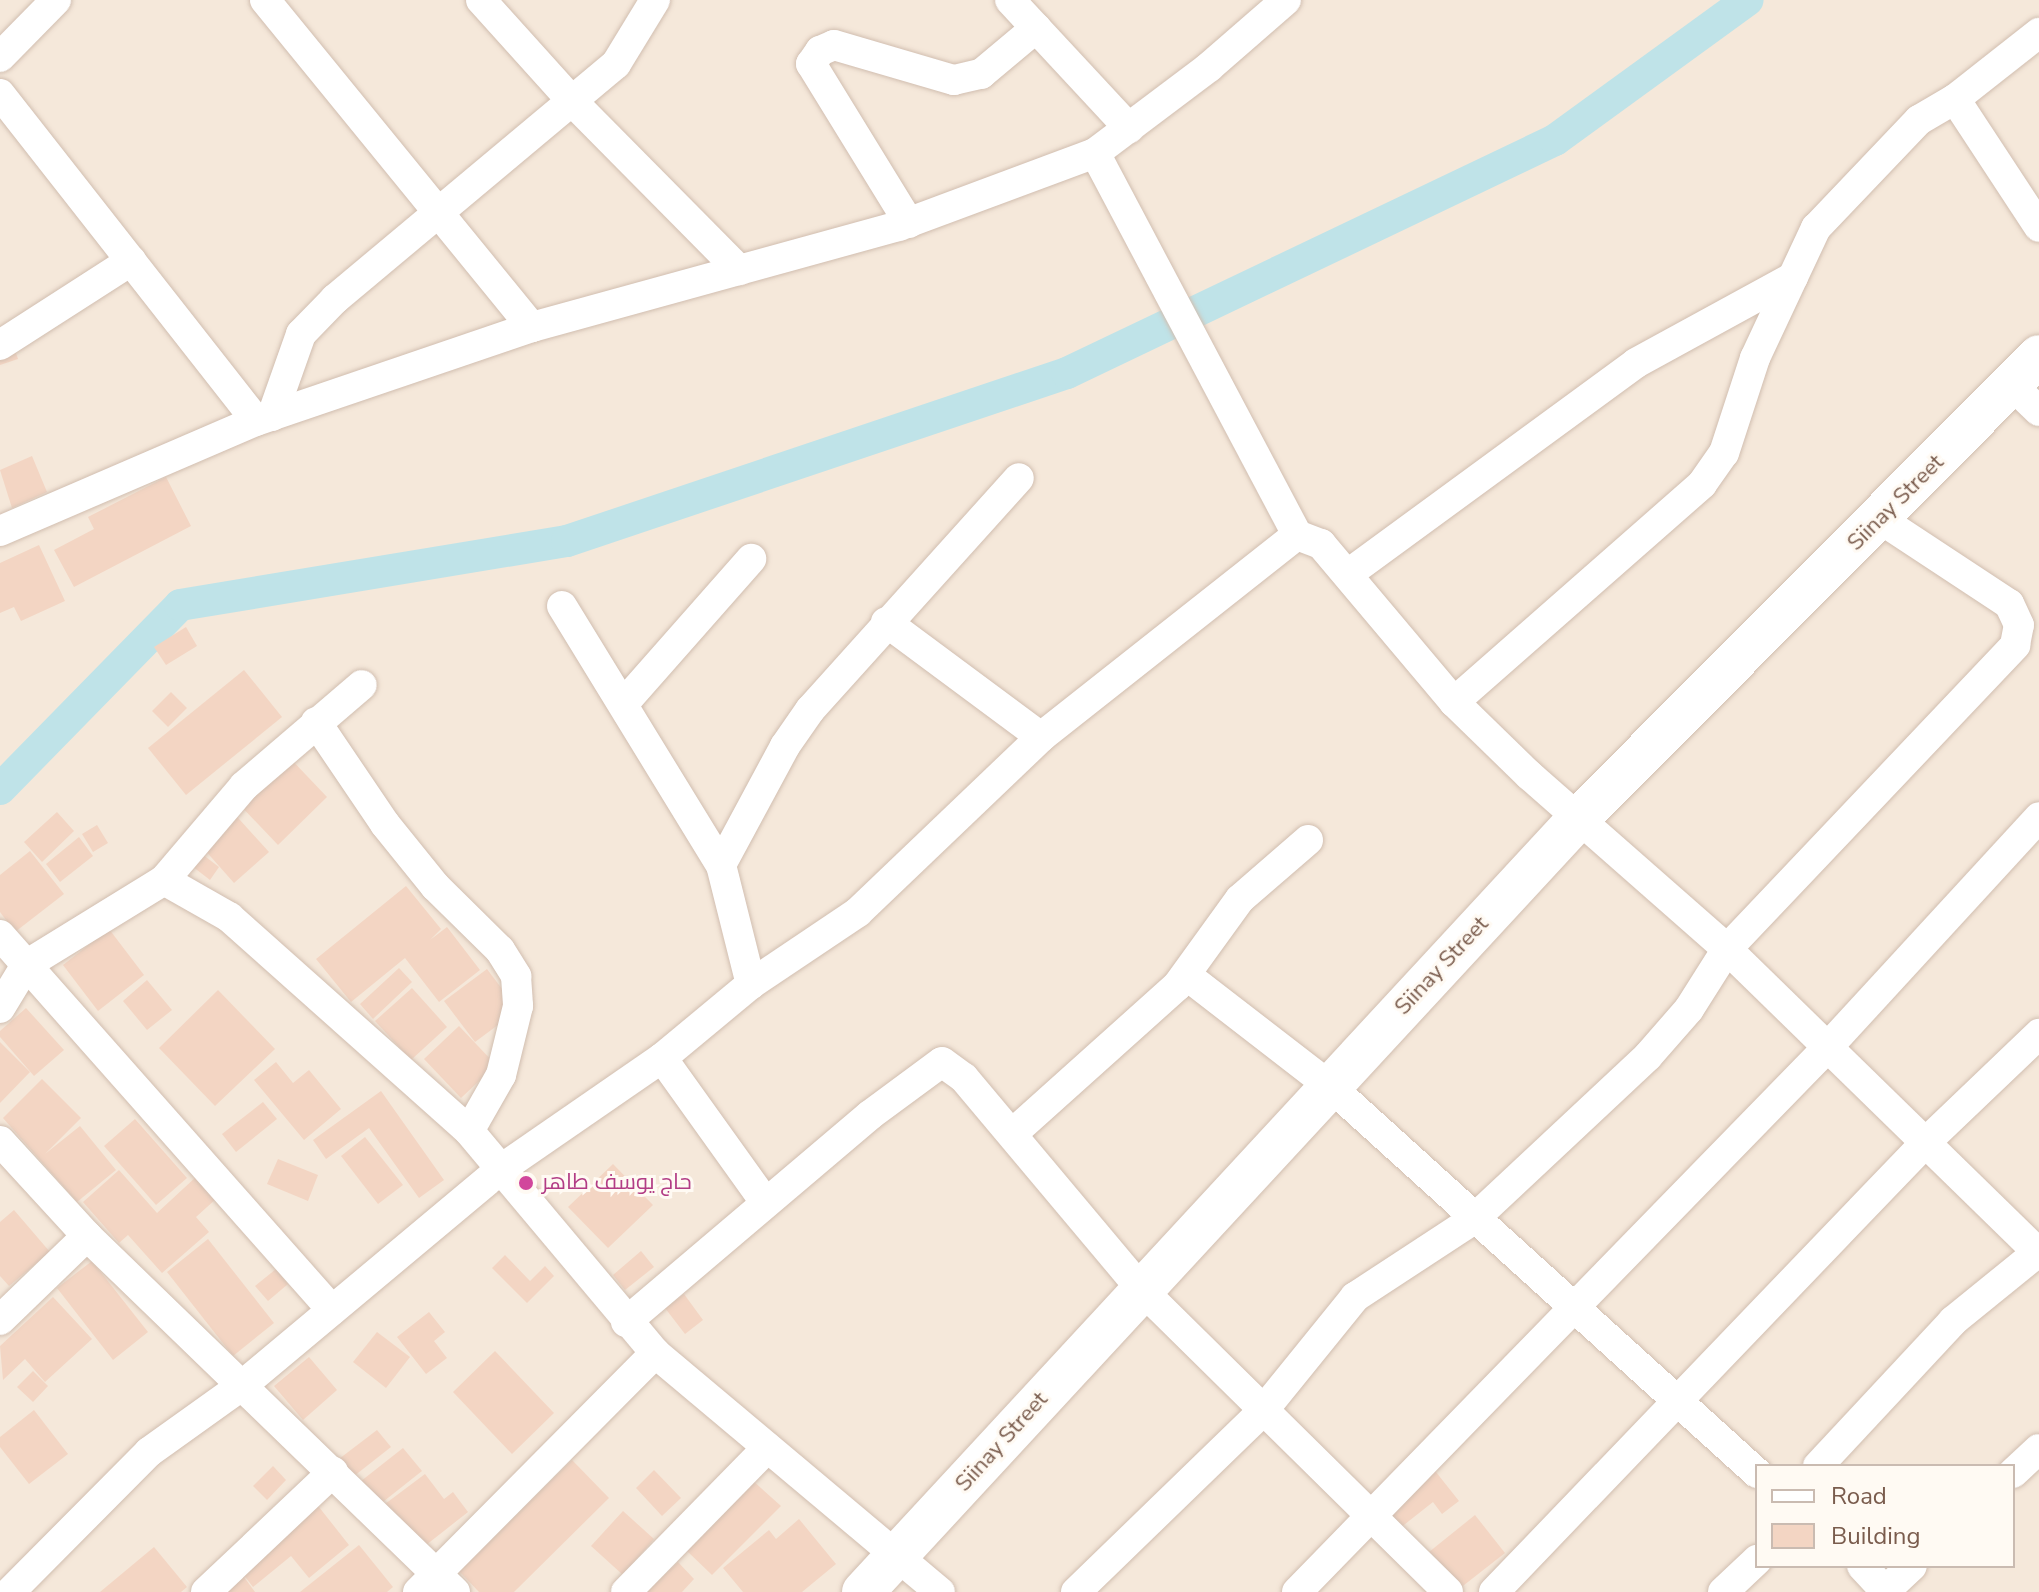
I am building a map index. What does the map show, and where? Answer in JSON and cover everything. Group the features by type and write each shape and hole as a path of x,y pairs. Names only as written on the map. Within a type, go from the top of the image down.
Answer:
{"street":[{"path":"0,57 56,0"},
{"path":"265,0 441,210 532,327"},
{"path":"481,0 572,101 739,270"},
{"path":"264,418 301,334 441,210 616,64 655,0"},
{"path":"1010,0 1129,128"},
{"path":"3,520 264,418 532,327 909,223 1095,153 1286,0"},
{"path":"909,223 811,64 820,51 834,45 954,80 981,74 1036,28"},
{"path":"1454,702 1702,484 1724,453 1755,358 1816,228 1919,120 1955,99 2039,33"},
{"path":"0,94 131,261 264,418"},
{"path":"1955,99 2039,227"},
{"path":"1095,153 1297,535 1321,544 1454,702 1578,819 1727,949 1826,1049 2039,1252 1953,1321 1820,1464"},
{"path":"0,345 131,261"},
{"path":"1348,574 1636,363 1793,277"},
{"name":"Siinay Street","path":"863,1592 1578,819 1880,519 2030,384"},
{"path":"721,865 785,746 886,622 1019,478"},
{"path":"1076,1592 1262,1412 1355,1297 1474,1219 1670,1033 1727,949 2015,645 2019,625 2009,604 1880,519"},
{"path":"0,1587 8,1592 149,1452 244,1384 501,1169 662,1058 751,984 858,912 1041,737 1297,535"},
{"path":"625,702 751,559"},
{"path":"562,606 625,702 721,865 751,984"},
{"path":"886,622 1041,737"},
{"path":"0,1008 26,965 164,880 223,808 316,722 362,685"},
{"path":"316,722 392,833 435,886 500,950 516,976 518,1006 501,1075 469,1131"},
{"path":"1297,1592 1826,1049 2039,817"},
{"path":"1012,1134 1186,975 1240,899 1308,840"},
{"path":"164,880 229,917 469,1131 655,1353 940,1592"},
{"path":"0,935 332,1310"},
{"path":"1186,975 1331,1087 1474,1219 1576,1305 1679,1404 1755,1471"},
{"path":"1494,1592 1679,1404 1925,1143 2039,1034"},
{"path":"662,1058 766,1203"},
{"path":"626,1322 766,1203 942,1062 964,1078 1141,1289 1367,1517 1448,1592"},
{"path":"0,1141 87,1236 333,1472 437,1586 655,1353"},
{"path":"0,1320 87,1236"},
{"path":"626,1592 767,1448"},
{"path":"2015,1471 2039,1449"},
{"path":"206,1592 333,1472"},
{"path":"1723,1592 1755,1562"},
{"path":"1864,1568 1885,1592 1910,1568"}],"shaded area":[{"path":"0,0 2039,0 2039,1592 0,1592"}],"building":[{"path":"10,335 18,359 0,365 0,338"},
{"path":"32,456 47,492 12,508 0,470"},
{"path":"166,477 191,526 74,587 54,550 94,529 88,517"},
{"path":"39,545 65,601 21,621 14,607 0,613 0,563"},
{"path":"186,627 197,646 166,665 154,647"},
{"path":"244,670 282,717 186,795 148,748"},
{"path":"171,692 187,708 168,727 152,711"},
{"path":"287,755 327,797 278,845 238,803"},
{"path":"230,809 269,852 234,883 196,840"},
{"path":"57,812 74,831 42,862 24,842"},
{"path":"97,825 108,843 93,852 82,834"},
{"path":"79,837 93,856 60,882 46,864"},
{"path":"30,851 64,894 15,932 0,912 0,875"},
{"path":"198,851 219,867 210,880 188,863"},
{"path":"406,886 441,929 430,940 447,927 480,970 439,1002 405,958 351,1002 316,959"},
{"path":"109,929 144,975 98,1011 63,965"},
{"path":"399,968 412,982 373,1019 360,1004"},
{"path":"487,969 518,1010 475,1042 444,1001"},
{"path":"147,980 172,1010 147,1030 123,1001"},
{"path":"412,988 447,1027 411,1060 375,1021"},
{"path":"218,990 275,1049 215,1106 159,1048"},
{"path":"26,1008 64,1050 34,1076 0,1037 0,1031"},
{"path":"459,1026 496,1065 461,1098 424,1059"},
{"path":"0,1042 30,1072 0,1103"},
{"path":"276,1062 293,1083 309,1070 341,1109 304,1140 254,1080"},
{"path":"42,1079 81,1118 45,1154 80,1126 116,1170 77,1202 3,1118"},
{"path":"381,1091 444,1180 419,1198 369,1128 326,1159 313,1140"},
{"path":"263,1102 277,1119 236,1152 222,1134"},
{"path":"135,1119 187,1178 156,1205 104,1146"},
{"path":"365,1137 403,1185 378,1204 341,1156"},
{"path":"278,1159 318,1175 308,1201 267,1184"},
{"path":"613,1164 653,1205 608,1248 568,1207"},
{"path":"119,1170 157,1213 197,1176 217,1198 196,1217 209,1232 162,1273 128,1235 119,1243 83,1202"},
{"path":"14,1210 50,1252 9,1286 0,1276 0,1222"},
{"path":"208,1239 274,1323 233,1356 167,1272"},
{"path":"641,1251 654,1267 625,1290 613,1275"},
{"path":"505,1255 530,1281 545,1266 554,1276 527,1303 492,1268"},
{"path":"92,1261 148,1332 113,1360 57,1288"},
{"path":"276,1269 288,1284 268,1301 255,1286"},
{"path":"684,1294 703,1320 685,1334 665,1308"},
{"path":"53,1297 92,1339 45,1382 25,1359 3,1380 0,1346"},
{"path":"429,1312 445,1332 434,1341 447,1358 426,1374 397,1337"},
{"path":"377,1332 410,1357 386,1388 353,1362"},
{"path":"495,1351 554,1413 512,1454 453,1392"},
{"path":"309,1357 337,1390 303,1420 274,1386"},
{"path":"33,1371 48,1386 33,1402 17,1387"},
{"path":"34,1410 68,1454 29,1484 0,1447 0,1437"},
{"path":"377,1430 391,1447 349,1480 335,1462"},
{"path":"403,1448 422,1471 374,1509 356,1485"},
{"path":"572,1460 609,1498 514,1592 479,1592 459,1571"},
{"path":"273,1466 286,1480 267,1500 253,1486"},
{"path":"1432,1467 1459,1501 1442,1514 1433,1502 1395,1532 1378,1510"},
{"path":"654,1470 681,1498 662,1516 636,1488"},
{"path":"425,1474 444,1499 453,1492 468,1512 421,1549 385,1504"},
{"path":"751,1479 781,1506 712,1575 686,1550"},
{"path":"315,1502 349,1545 309,1578 291,1556 253,1587 236,1565"},
{"path":"623,1511 654,1539 623,1575 591,1546"},
{"path":"1475,1515 1505,1553 1459,1589 1429,1552"},
{"path":"799,1519 836,1564 802,1592 743,1592 723,1568 769,1530 776,1539"},
{"path":"359,1545 393,1587 387,1592 300,1592"},
{"path":"154,1547 187,1587 181,1592 100,1592"},
{"path":"678,1562 694,1579 682,1592 646,1592"},
{"path":"244,1577 255,1592 225,1592"}],"waterway":[{"path":"0,789 180,605 567,541 1067,373 1555,140 1748,0"}],"place":[{"name":"حاج يوسف طاهر","path":"526,1183"}]}
